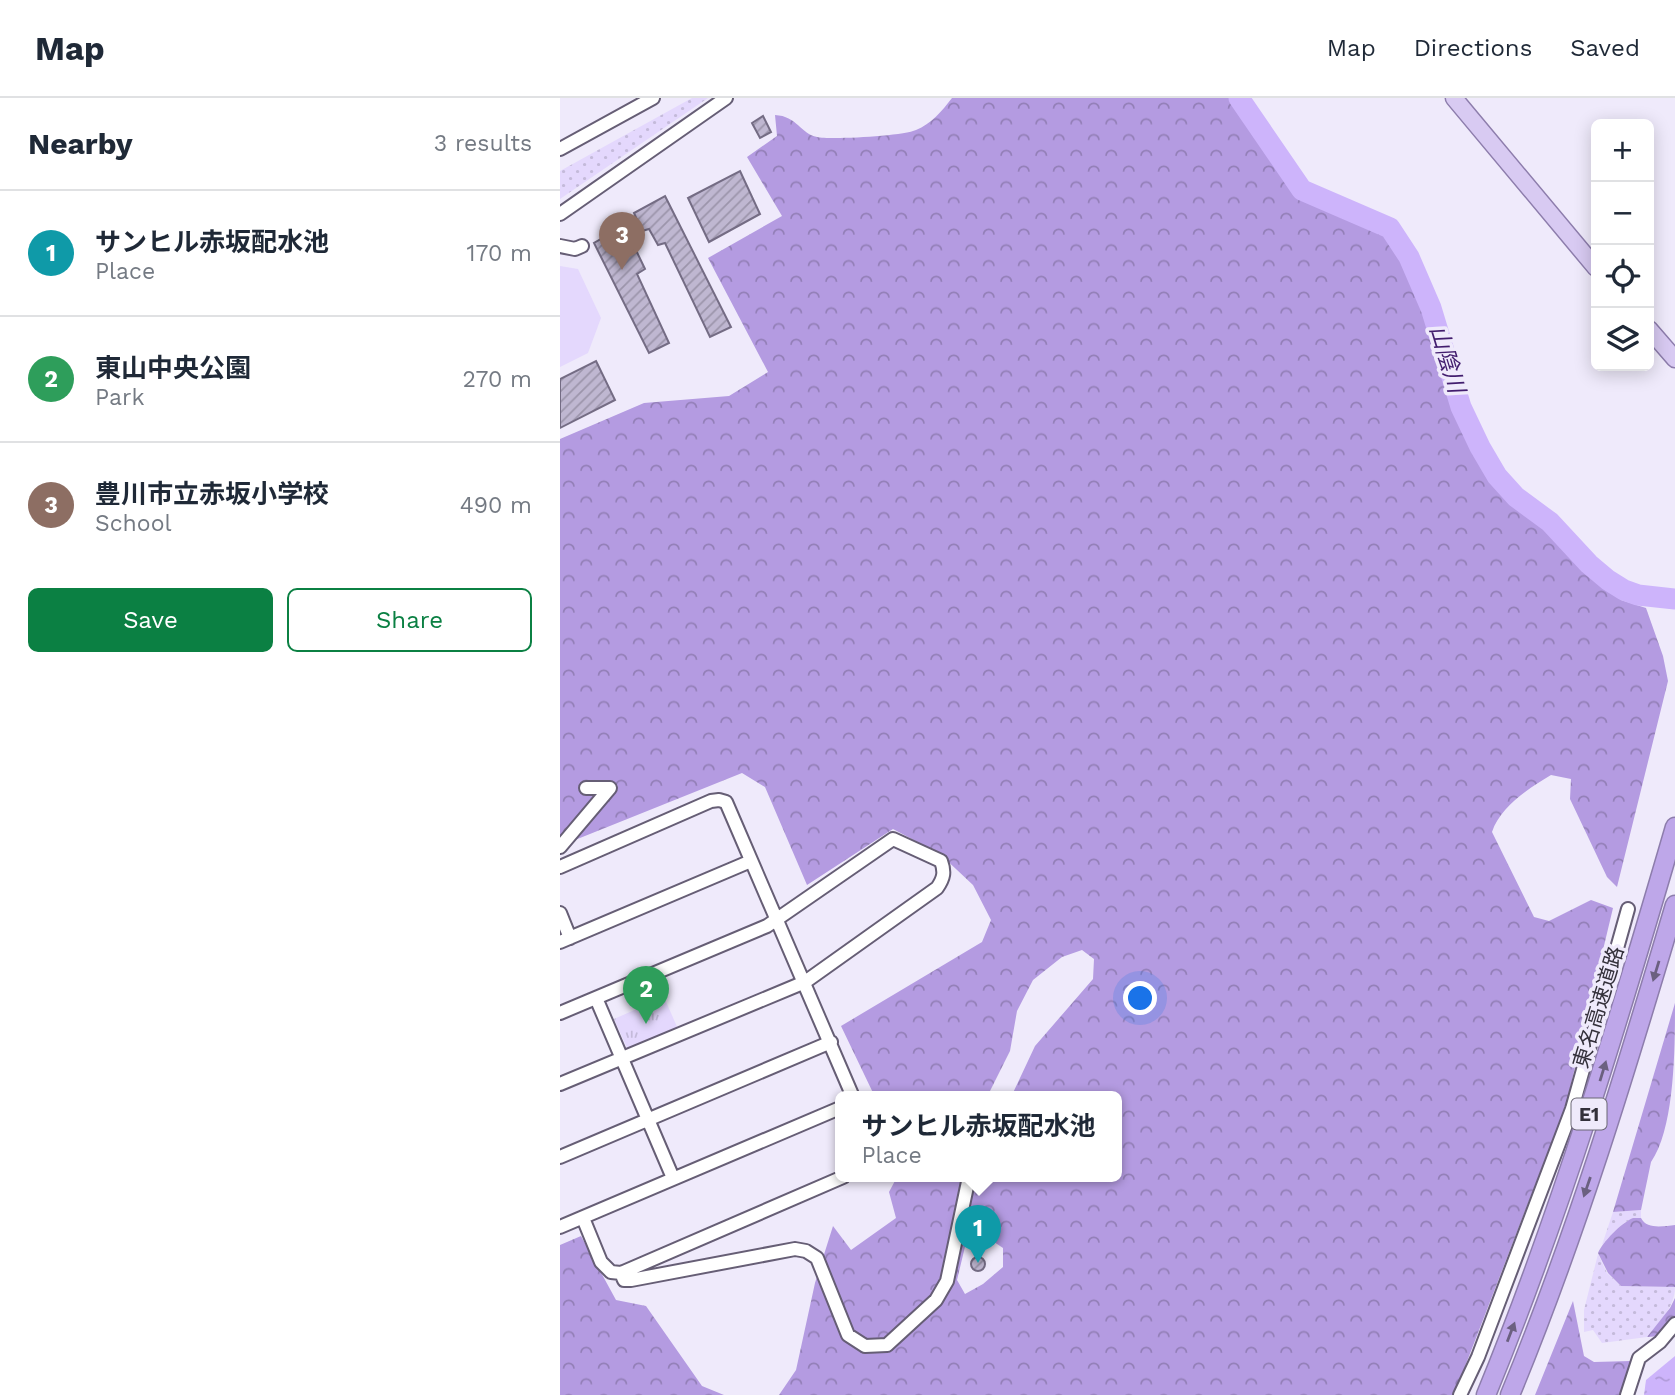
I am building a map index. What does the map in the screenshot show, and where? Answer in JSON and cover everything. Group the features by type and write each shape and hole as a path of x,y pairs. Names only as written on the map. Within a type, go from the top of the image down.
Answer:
{"highway":[{"name":"東名高速道路","path":"1486,1395 1545,1244 1589,1114 1675,827"},
{"name":"E1","path":"1510,1395 1565,1250 1610,1120 1675,905"}],"main road":[{"path":"1454,98 1591,262"},
{"path":"1654,334 1675,359"}],"street":[{"path":"560,149 653,98"},
{"path":"560,214 726,98"},
{"path":"560,246 575,249 582,246"},
{"path":"560,847 610,788 586,788"},
{"path":"560,867 719,800 726,802 851,1091"},
{"path":"560,1013 767,926 893,839 941,861 944,875 937,888 805,982 560,1084"},
{"path":"560,913 565,940 751,860"},
{"path":"1460,1395 1478,1357 1572,1109 1628,909"},
{"path":"596,998 674,1178"},
{"path":"560,1157 831,1042"},
{"path":"560,1227 835,1110"},
{"path":"583,1218 601,1262 611,1272 621,1273 835,1180"},
{"path":"621,1273 624,1280 631,1280 795,1249 806,1251 817,1258 848,1335 865,1346 887,1345 936,1300 947,1281 968,1182"},
{"path":"1627,1395 1639,1358 1660,1342 1675,1324"}],"green space":[{"path":"692,98 708,98 560,199 560,171"},
{"path":"952,98 1232,98 1283,170 1310,202 1389,235 1409,270 1427,314 1454,407 1477,459 1509,501 1545,527 1621,600 1646,608 1663,656 1668,681 1617,887 1607,877 1570,799 1571,779 1551,775 1534,786 1508,806 1492,832 1534,917 1549,921 1591,900 1613,908 1566,1105 1454,1395 779,1395 796,1370 815,1283 833,1226 851,1250 896,1218 889,1192 894,1182 1122,1182 1122,1091 1014,1091 1035,1046 1093,979 1094,959 1082,950 1062,957 1033,980 1017,1011 1010,1051 990,1091 872,1091 841,1026 982,942 991,920 973,885 940,854 893,829 807,885 765,787 742,773 560,846 560,439 644,403 729,396 768,372 708,258 782,216 747,157 777,136 775,115 789,118 817,137 837,138 909,132 931,121","holes":["970,1226 1003,1248 1003,1267 983,1284 965,1294 957,1280"]},
{"path":"560,266 578,269 601,318 588,353 560,367"},
{"path":"664,997 678,1029 631,1049 627,1048 614,1019"},
{"path":"1675,1003 1674,1064 1669,1108 1659,1147 1651,1162 1641,1210 1613,1212"},
{"path":"1641,1210 1641,1218 1623,1224 1602,1245 1613,1212"},
{"path":"1633,1218 1641,1218 1651,1226 1675,1225 1675,1287 1621,1286 1608,1273 1598,1253 1613,1233"},
{"path":"581,1236 616,1300 646,1306 702,1386 724,1395 560,1395 560,1245"},
{"path":"1598,1254 1607,1273 1621,1286 1675,1287 1669,1308 1647,1337 1602,1343 1593,1330 1584,1332 1584,1310"},
{"path":"1675,1298 1675,1319 1661,1336 1647,1337 1670,1308"},
{"path":"1573,1301 1584,1356 1594,1362 1631,1361 1623,1395 1535,1395"}],"water":[{"path":"1675,1356 1675,1395 1644,1395 1646,1380"}],"building":[{"path":"763,116 771,132 760,138 752,123"},
{"path":"740,171 760,214 709,242 688,198"},
{"path":"665,196 731,327 710,337 665,243 658,245 649,229 642,231 634,213"},
{"path":"615,231 625,249 634,246 645,269 637,274 669,343 649,353 594,243"},
{"path":"596,361 615,400 560,428 560,379"},
{"path":"978,1257 983,1259 983,1269 978,1271 973,1269 971,1264 973,1259"}],"waterway":[{"name":"山陰川","path":"1239,98 1302,190 1390,228 1409,257 1431,308 1461,407 1497,476 1516,497 1550,522 1589,564 1608,580 1638,595 1675,599"}],"place":[{"name":"豊川市立赤坂小学校","path":"622,270"},
{"name":"東山中央公園","path":"646,1024"},
{"name":"サンヒル赤坂配水池","path":"978,1263"}]}
